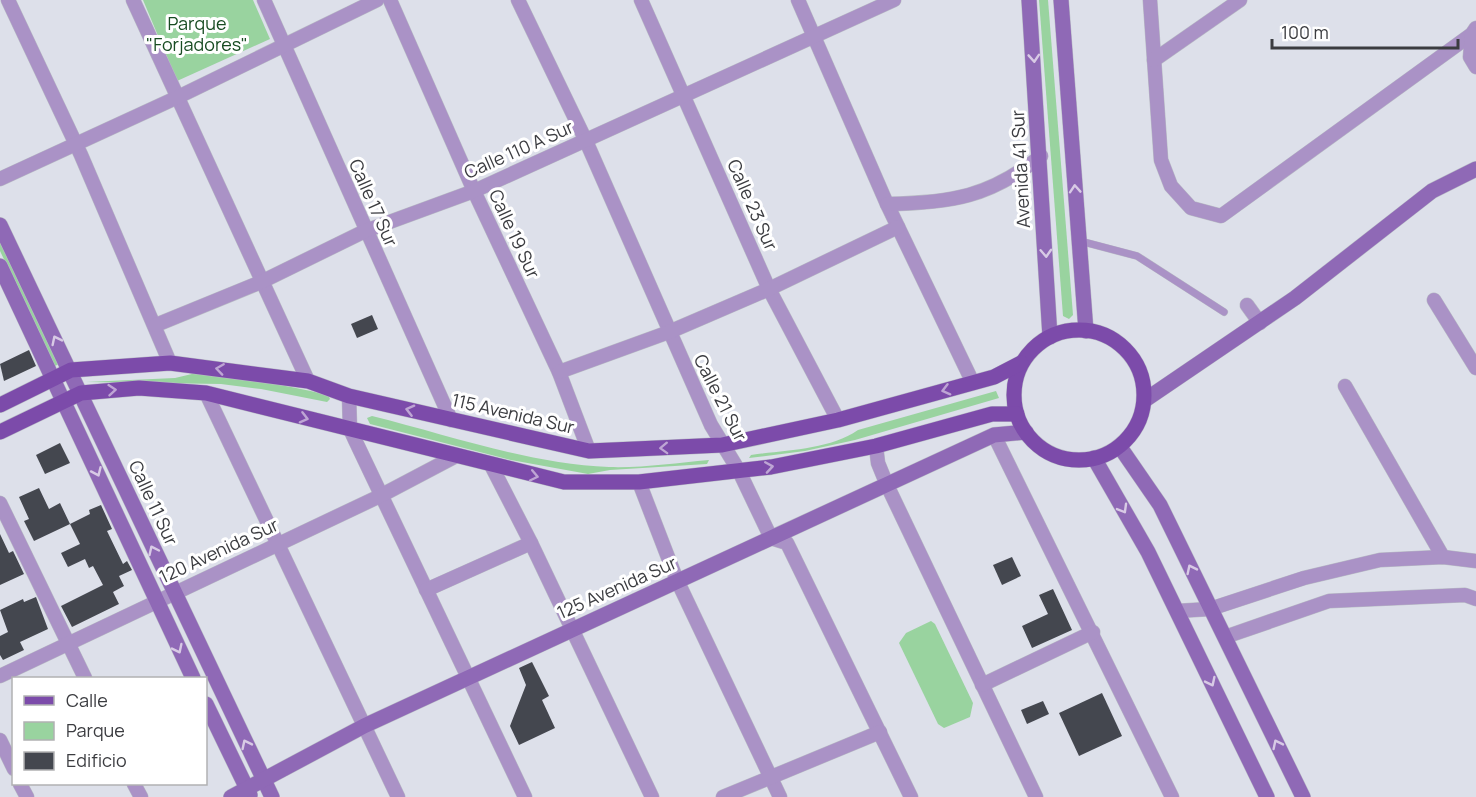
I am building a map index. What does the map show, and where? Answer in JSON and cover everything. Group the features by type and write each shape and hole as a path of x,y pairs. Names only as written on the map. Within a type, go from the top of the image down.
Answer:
{"main road":[{"name":"Avenida 41 Sur","path":"1029,0 1041,156 1050,337"},
{"path":"1061,0 1086,331"},
{"path":"1144,400 1260,323 1432,191 1476,169"},
{"name":"Calle 11 Sur","path":"0,225 71,370 172,593 272,797"},
{"name":"Calle 11 Sur","path":"0,266 193,677"},
{"path":"1074,330 1086,331 1096,332 1114,340 1132,357 1142,378 1144,400 1140,419 1120,447 1094,458 1062,458 1044,449 1026,432 1014,402 1016,381 1021,363 1033,349 1050,337 1074,330"},
{"name":"115 Avenida Sur","path":"0,405 71,370 170,363 308,381 349,396 590,451 722,445 838,420 973,383 1021,363"},
{"path":"0,432 64,399 81,393 139,387 206,393 564,483 639,482 739,471 876,446 992,414 1017,414"},
{"name":"125 Avenida Sur","path":"231,797 249,793 264,781 364,726 994,435 1026,432"},
{"path":"1120,447 1160,505 1303,797"},
{"path":"1094,458 1148,552 1267,797"},
{"path":"207,706 249,793"}],"street":[{"path":"8,0 75,143 156,325 170,363"},
{"path":"133,0 308,381"},
{"name":"Calle 17 Sur","path":"264,0 451,420"},
{"path":"0,179 178,97 377,0"},
{"name":"Calle 19 Sur","path":"390,0 474,191 559,372 590,451"},
{"name":"Calle 21 Sur","path":"518,0 586,141 669,333 722,445 739,471 771,538 787,543 911,797"},
{"name":"Calle 23 Sur","path":"641,0 769,289 838,420"},
{"path":"798,0 887,204 973,383"},
{"name":"Calle 110 A Sur","path":"156,325 261,282 365,231 474,191 894,0"},
{"path":"1150,0 1161,160 1171,186 1191,208 1221,216 1474,31"},
{"path":"1154,60 1240,0"},
{"path":"1474,31 1470,57 1476,67"},
{"path":"887,204 930,204 978,194 1014,178 1041,156"},
{"path":"559,372 669,333 769,289 898,227"},
{"path":"1434,300 1476,368"},
{"path":"1246,305 1260,323"},
{"path":"1345,386 1443,557"},
{"path":"206,393 398,797"},
{"path":"349,396 350,429 525,797"},
{"path":"994,435 1093,632 1172,797"},
{"path":"876,446 878,463 888,485 1036,797"},
{"name":"120 Avenida Sur","path":"0,676 380,496 454,457"},
{"path":"492,466 652,797"},
{"path":"639,482 678,582 780,797"},
{"path":"0,503 85,677"},
{"path":"426,590 531,543"},
{"path":"1177,611 1210,609 1304,578 1380,560 1443,557 1476,561"},
{"path":"1225,637 1329,601 1465,595 1476,599"},
{"path":"982,685 1093,632"},
{"path":"723,797 880,732"},
{"path":"0,740 12,765"}],"lane":[{"path":"1078,240 1137,256 1224,312"}],"green space":[{"name":"Parque \"Forjadores\"","path":"143,0 253,0 270,39 177,81"},
{"path":"1039,0 1048,0 1073,315 1069,319 1063,316"},
{"path":"0,241 59,364 55,366 0,251"},
{"path":"196,373 279,385 328,395 330,399 327,402 221,384 86,382 175,378"},
{"path":"996,391 999,398 855,440 805,451 749,458 751,455 834,442 858,430"},
{"path":"372,416 489,448 579,465 634,467 709,460 707,464 610,470 588,474 511,460 370,424 367,418"},
{"path":"931,621 935,624 973,703 970,717 944,728 938,724 899,643 906,633"}],"building":[{"path":"372,315 378,329 357,338 351,324"},
{"path":"29,350 36,366 4,381 0,364"},
{"path":"60,443 70,463 45,474 36,455"},
{"path":"39,488 49,509 60,503 70,524 34,541 24,521 29,519 19,497"},
{"path":"101,505 112,529 107,531 123,564 127,561 132,570 119,576 124,586 113,592 119,604 72,627 61,606 103,585 93,566 89,568 85,559 68,567 61,553 80,544 70,524 90,514 89,510"},
{"path":"0,534 9,553 13,551 24,574 0,585"},
{"path":"1012,557 1021,576 1002,585 993,565"},
{"path":"1053,589 1072,630 1032,648 1022,626 1048,614 1039,595"},
{"path":"36,597 48,629 20,642 24,650 3,660 0,655 0,636 8,632 0,610 23,599 24,602"},
{"path":"532,662 549,696 542,700 555,728 519,745 510,726 526,685 519,668"},
{"path":"1102,693 1122,736 1079,756 1059,713"},
{"path":"1043,701 1049,714 1027,724 1021,710"}]}
